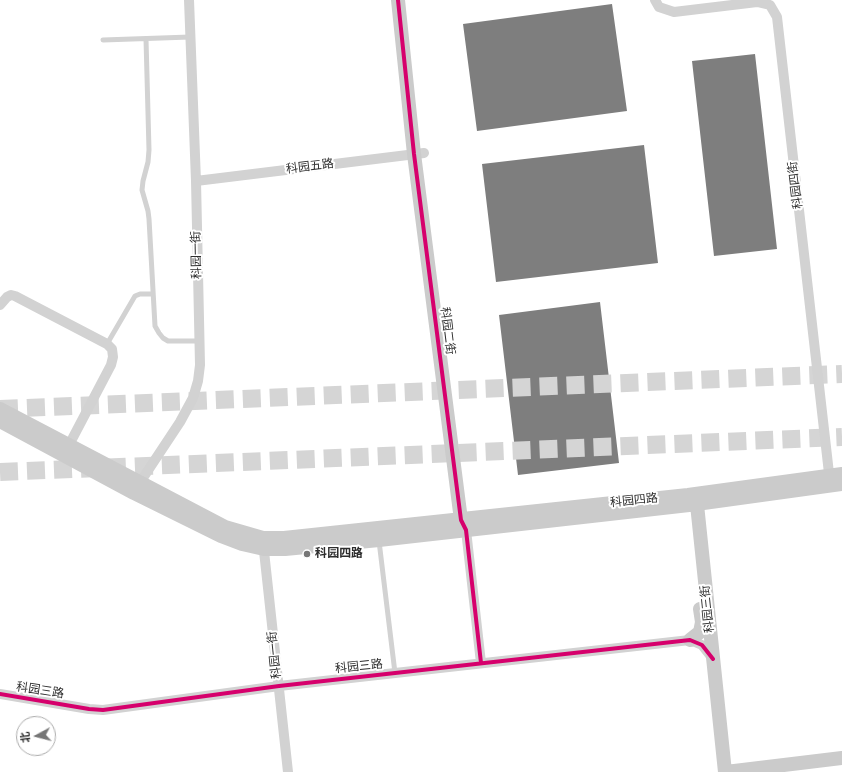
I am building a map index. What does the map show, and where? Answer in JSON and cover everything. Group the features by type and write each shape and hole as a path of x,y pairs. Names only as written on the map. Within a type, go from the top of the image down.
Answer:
{"main road":[{"name":"科园二街","path":"398,0 419,154 465,523"},
{"name":"科园二街","path":"408,0 419,154"},
{"name":"科园四路","path":"0,409 69,445 136,488"},
{"name":"科园四路","path":"0,421 136,488 221,536 242,544 263,543 284,538 465,523 693,500 836,480"},
{"name":"科园三街","path":"690,640 700,632 702,622 693,500"},
{"name":"科园三街","path":"693,500 713,659 725,772"},
{"name":"科园四路","path":"263,543 285,549 379,540 465,523"},
{"path":"725,772 842,758"}],"street":[{"name":"科园一街","path":"136,488 180,422 193,398 198,381 200,365 196,181 189,0"},
{"name":"科园四街","path":"655,0 659,7 674,12 757,2 770,5 776,17 836,480"},
{"name":"科园五路","path":"196,181 419,154"},
{"path":"0,305 10,295 15,296 107,344 112,349 110,365 69,445"},
{"name":"科园二街","path":"465,523 481,663"},
{"name":"科园一街","path":"263,543 288,772"},
{"path":"690,640 702,645 713,659"},
{"name":"科园三路","path":"0,694 103,710 279,686 690,640"}],"lane":[{"path":"103,40 190,37"},
{"path":"146,39 149,150 142,190 149,219 154,326 163,338 168,341 199,341"},
{"path":"107,344 135,296 140,294 153,294"},
{"path":"379,540 395,673"}],"building":[{"path":"612,4 627,111 477,131 463,24"},
{"path":"755,54 777,249 714,256 692,61"},
{"path":"644,145 658,263 496,282 482,164"},
{"path":"600,302 619,463 518,475 499,315"}],"tunnel":[{"path":"0,409 842,374"},
{"path":"0,472 842,437"}],"cycle path":[{"path":"398,0 414,154 461,520 466,530 481,663"},
{"path":"0,694 103,710 279,686 690,640 702,645 713,659"}],"place":[{"name":"科园四路","path":"307,554"}]}
